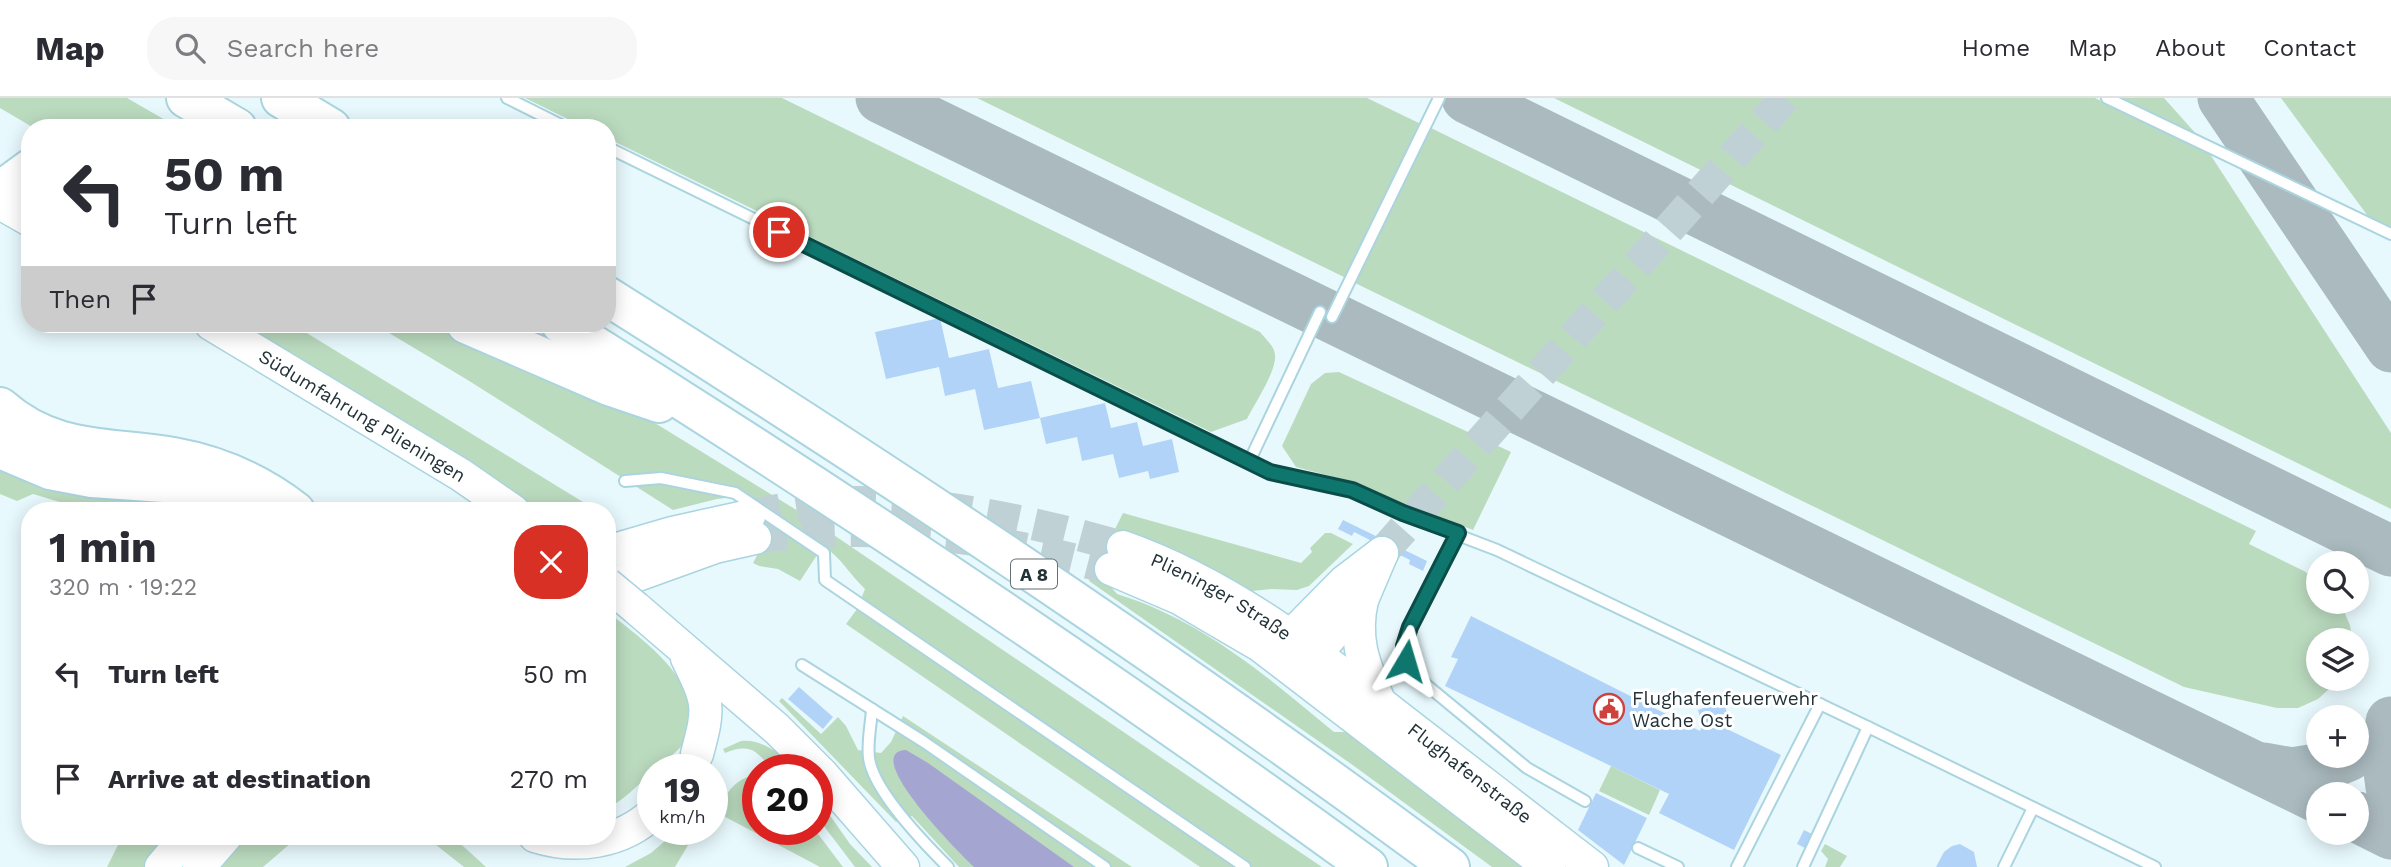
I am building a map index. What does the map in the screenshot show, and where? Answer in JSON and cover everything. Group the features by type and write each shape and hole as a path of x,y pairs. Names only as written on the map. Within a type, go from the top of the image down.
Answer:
{"highway":[{"path":"186,98 222,119"},
{"path":"281,98 316,119"},
{"path":"10,206 21,186"},
{"name":"A 8","path":"616,302 841,446 1070,598 1450,867"},
{"path":"487,333 616,388 723,426"},
{"name":"A 8","path":"575,333 723,426 1030,629 1368,867"},
{"path":"0,407 22,425 55,440 97,449 174,457 213,466 260,487 282,502"},
{"path":"0,449 61,472 177,486 226,502"}],"main road":[{"name":"Südumfahrung Plieningen","path":"226,333 441,462 500,502"},
{"path":"616,549 672,533 752,527 715,547 616,582"},
{"path":"1281,644 1344,582 1382,552 1362,600 1357,624 1364,665 1379,702"},
{"name":"Plieninger Straße","path":"1117,558 1168,565 1209,585 1308,664"},
{"path":"616,592 777,729 821,773 903,867"},
{"path":"1308,664 1362,600"},
{"path":"682,647 702,687 706,704 706,719 695,754"},
{"name":"Flughafenstraße","path":"1308,664 1379,702 1592,867"},
{"name":"Flughafenstraße","path":"1308,664 1549,867"},
{"path":"699,754 747,703"},
{"path":"616,836 637,826"},
{"path":"161,867 179,845"},
{"path":"199,867 218,845"}],"lane":[{"path":"507,98 549,119"},
{"path":"1332,317 1439,98"},
{"path":"2107,98 2391,234"},
{"path":"616,152 1270,472 1352,490 1403,513 1458,533 1868,727 2155,867"},
{"path":"1249,462 1320,312"},
{"path":"625,481 661,478 731,492 747,499 824,553 825,580 1245,867"},
{"path":"1458,533 1410,627 1404,646 1406,661 1418,678 1527,768 1584,801"},
{"path":"802,665 935,749 1105,867"},
{"path":"1737,867 1820,704"},
{"path":"872,709 869,750 875,775 909,825 948,867"},
{"path":"1803,867 1868,727"},
{"path":"2004,867 2033,808"},
{"path":"1638,848 1678,867"}],"green space":[{"path":"0,98 127,98 163,119 21,120 0,108"},
{"path":"525,98 782,98 1260,332 1275,352 1275,362 1247,419 1211,432 616,142 616,119 568,119"},
{"path":"977,98 1367,98 1421,124 1346,278"},
{"path":"1554,98 2095,98 2208,151 2391,433 2391,509"},
{"path":"2119,98 2164,98 2198,136"},
{"path":"2281,98 2391,98 2391,229 2370,219"},
{"path":"1431,128 2256,531 2249,544 2306,572 2306,614 2345,614 2350,625 2350,628 2306,628 2306,691 2327,691 2318,699 2298,708 2277,708 2184,687 1355,283"},
{"path":"254,333 307,333 583,502 528,502"},
{"path":"389,333 459,333 637,412 803,514 1322,867 1200,867 846,624 857,609 865,589 835,555 823,546 800,581 778,569 759,566 753,563 760,550 757,515 734,497 673,510"},
{"path":"1339,372 1511,452 1473,530 1410,509 1360,484 1296,467 1282,446 1311,384 1325,373"},
{"path":"0,462 165,502 60,502 33,494 17,501 0,494"},
{"path":"1123,513 1301,563 1312,552 1310,548 1325,533 1331,533 1353,544 1309,586 1297,590 1252,591 1109,577 1111,587 1117,594 1178,619 1233,652 1334,732 1351,732 1532,867 1492,867 1354,766 1089,581"},
{"path":"616,618 661,657 682,685 688,701 690,728 684,743 673,754 637,754 637,786 616,803"},
{"path":"782,698 821,734 838,717 846,726 858,750 881,753 891,742 903,716 1132,867 959,867 912,816 896,822 779,701"},
{"path":"741,741 749,741 765,745 779,754 758,754 745,749 725,753 723,749"},
{"path":"1611,766 1660,790 1649,815 1599,791"},
{"path":"742,780 742,826 728,818 728,793"},
{"path":"833,820 850,844 872,867 855,867 833,838"},
{"path":"1825,844 1847,856 1840,867 1825,867 1828,859 1821,851"},
{"path":"118,845 164,845 145,867 107,867"},
{"path":"240,845 289,845 263,867 219,867"},
{"path":"436,845 462,845 486,867 464,867"},
{"path":"660,845 688,845 675,867 625,867"},
{"path":"778,845 826,845 843,867 820,867"}],"water":[{"path":"906,750 1074,867 974,867 935,826 903,785 895,768 895,755"}],"building":[{"path":"940,318 949,358 989,349 998,388 1031,381 1040,418 984,430 975,389 945,396 939,367 886,379 875,332"},
{"path":"1105,403 1111,428 1137,422 1143,446 1172,439 1179,472 1150,479 1148,471 1119,478 1113,454 1082,461 1077,437 1046,444 1040,418"},
{"path":"1343,520 1427,561 1423,571 1409,564 1410,560 1354,532 1352,536 1338,529"},
{"path":"1471,616 1700,731 1702,726 1698,710 1723,701 1732,727 1727,729 1781,755 1734,850 1659,813 1669,794 1445,686 1458,659 1451,657"},
{"path":"799,687 833,717 823,729 788,699"},
{"path":"1596,793 1647,818 1624,865 1578,830"},
{"path":"1804,830 1812,834 1805,848 1797,844"},
{"path":"1960,844 1974,852 1977,867 1936,867 1944,852"}],"taxiway":[{"path":"881,98 2306,792"},
{"path":"1467,98 2391,551"},
{"path":"2223,98 2391,347"},
{"path":"2391,722 2387,757 2391,787"},
{"path":"2263,768 2292,773 2319,768"},
{"path":"2369,823 2391,834"}],"tunnel":[{"path":"1382,553 1785,98"},
{"path":"749,516 828,503 864,502 939,507 1052,528 1123,547"},
{"path":"755,538 845,531 935,535 1023,548 1111,569"}],"place":[{"name":"Flughafenfeuerwehr Wache Ost","path":"1609,709"}],"route":[{"path":"779,232 1270,472 1352,490 1403,513 1458,533 1410,627 1404,646 1406,661"}]}
